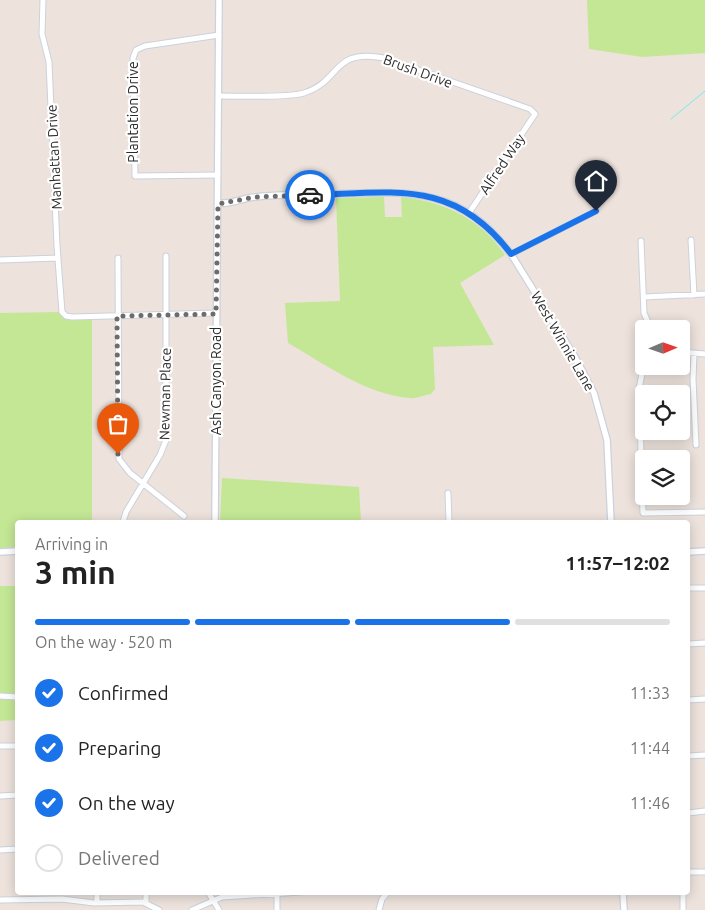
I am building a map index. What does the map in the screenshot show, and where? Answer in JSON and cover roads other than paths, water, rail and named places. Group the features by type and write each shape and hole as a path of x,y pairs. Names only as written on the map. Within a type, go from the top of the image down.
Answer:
{"street":[{"name":"Manhattan Drive","path":"43,0 42,34 49,62 61,306 64,314 72,317 117,316"},
{"name":"Ash Canyon Road","path":"215,520 219,0"},
{"name":"Plantation Drive","path":"218,175 135,176 133,58 136,50 145,46 219,34"},
{"name":"Brush Drive","path":"219,96 301,94 322,84 348,58 366,55 384,58 530,109 535,114"},
{"name":"Alfred Way","path":"469,213 535,114"},
{"name":"West Winnie Lane","path":"218,204 255,197 405,192 440,199 469,213 489,228 511,254 575,358 594,393 602,413 607,440 611,520"},
{"path":"511,254 596,211"},
{"path":"691,240 694,295"},
{"path":"641,241 644,313 647,320"},
{"name":"Newman Place","path":"124,520 126,512 160,455 166,440 166,256"},
{"path":"0,260 58,258"},
{"path":"118,258 118,454 124,468 184,516"},
{"path":"644,297 705,294"},
{"path":"117,316 216,314"},
{"path":"690,353 705,354"},
{"path":"694,354 693,379 696,446"},
{"path":"642,375 639,389 643,513 705,512"},
{"path":"448,493 449,520"},
{"path":"0,552 15,551"},
{"path":"690,552 705,551"},
{"path":"690,588 705,588"},
{"path":"690,644 705,644"},
{"path":"0,696 15,697"},
{"path":"690,700 705,699"},
{"path":"0,746 15,746"},
{"path":"690,756 705,755"},
{"path":"0,796 15,795"},
{"path":"690,813 705,811"},
{"path":"0,850 15,849"},
{"path":"690,872 705,872"},
{"path":"97,895 97,903"},
{"path":"146,895 146,902"},
{"path":"210,895 219,910"},
{"path":"192,910 213,899 243,895"},
{"path":"277,895 278,910"},
{"path":"379,907 386,895"},
{"path":"623,895 624,910"},
{"path":"683,895 683,910"},
{"path":"0,900 62,899 97,903 146,902 159,910"}],"waterway":[{"path":"671,119 705,91"}]}
